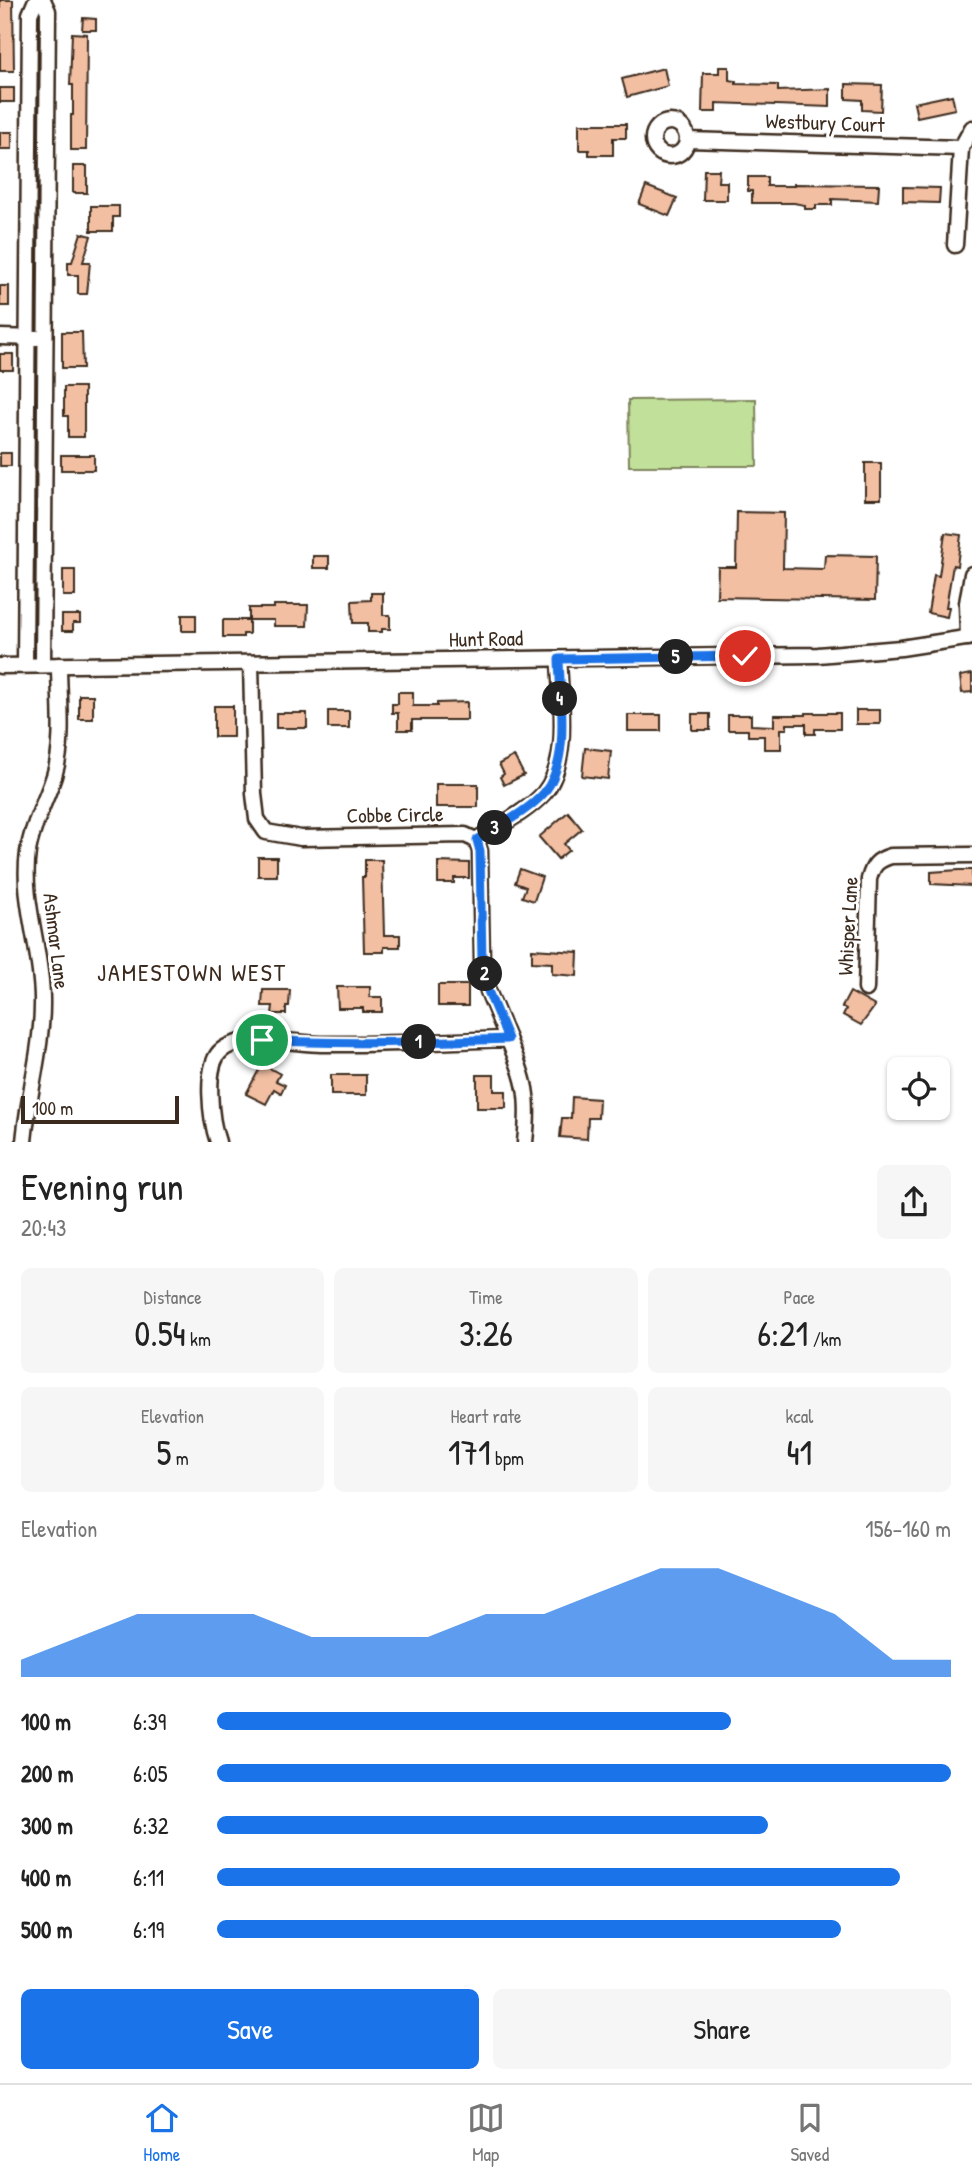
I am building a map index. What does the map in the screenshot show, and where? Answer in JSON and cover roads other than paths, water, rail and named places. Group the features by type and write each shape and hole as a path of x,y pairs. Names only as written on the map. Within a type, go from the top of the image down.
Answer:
{"street":[{"path":"25,665 30,14 36,0"},
{"path":"43,0 48,12 43,665"},
{"path":"955,245 961,148 972,128"},
{"name":"Westbury Court","path":"688,139 961,148"},
{"path":"0,337 44,337"},
{"path":"970,637 967,603 972,574"},
{"name":"Hunt Road","path":"0,666 829,654 901,648 970,637"},
{"path":"525,1142 528,1114 523,1073 488,991 482,962 480,851 477,840 543,794 555,775 562,741 559,659"},
{"name":"Cobbe Circle","path":"251,663 254,794 257,819 266,832 301,838 465,835 477,840"},
{"name":"Ashmar Lane","path":"24,1142 43,1000 41,968 27,890 28,852 55,775 59,743 59,665"},
{"name":"Whisper Lane","path":"866,989 869,879 873,865 880,859 891,856 972,855"},
{"path":"218,1142 210,1093 213,1062 223,1048 236,1043 262,1040 319,1044 383,1044 508,1039"}],"district":[{"name":"JAMESTOWN WEST","path":"192,973"}]}
